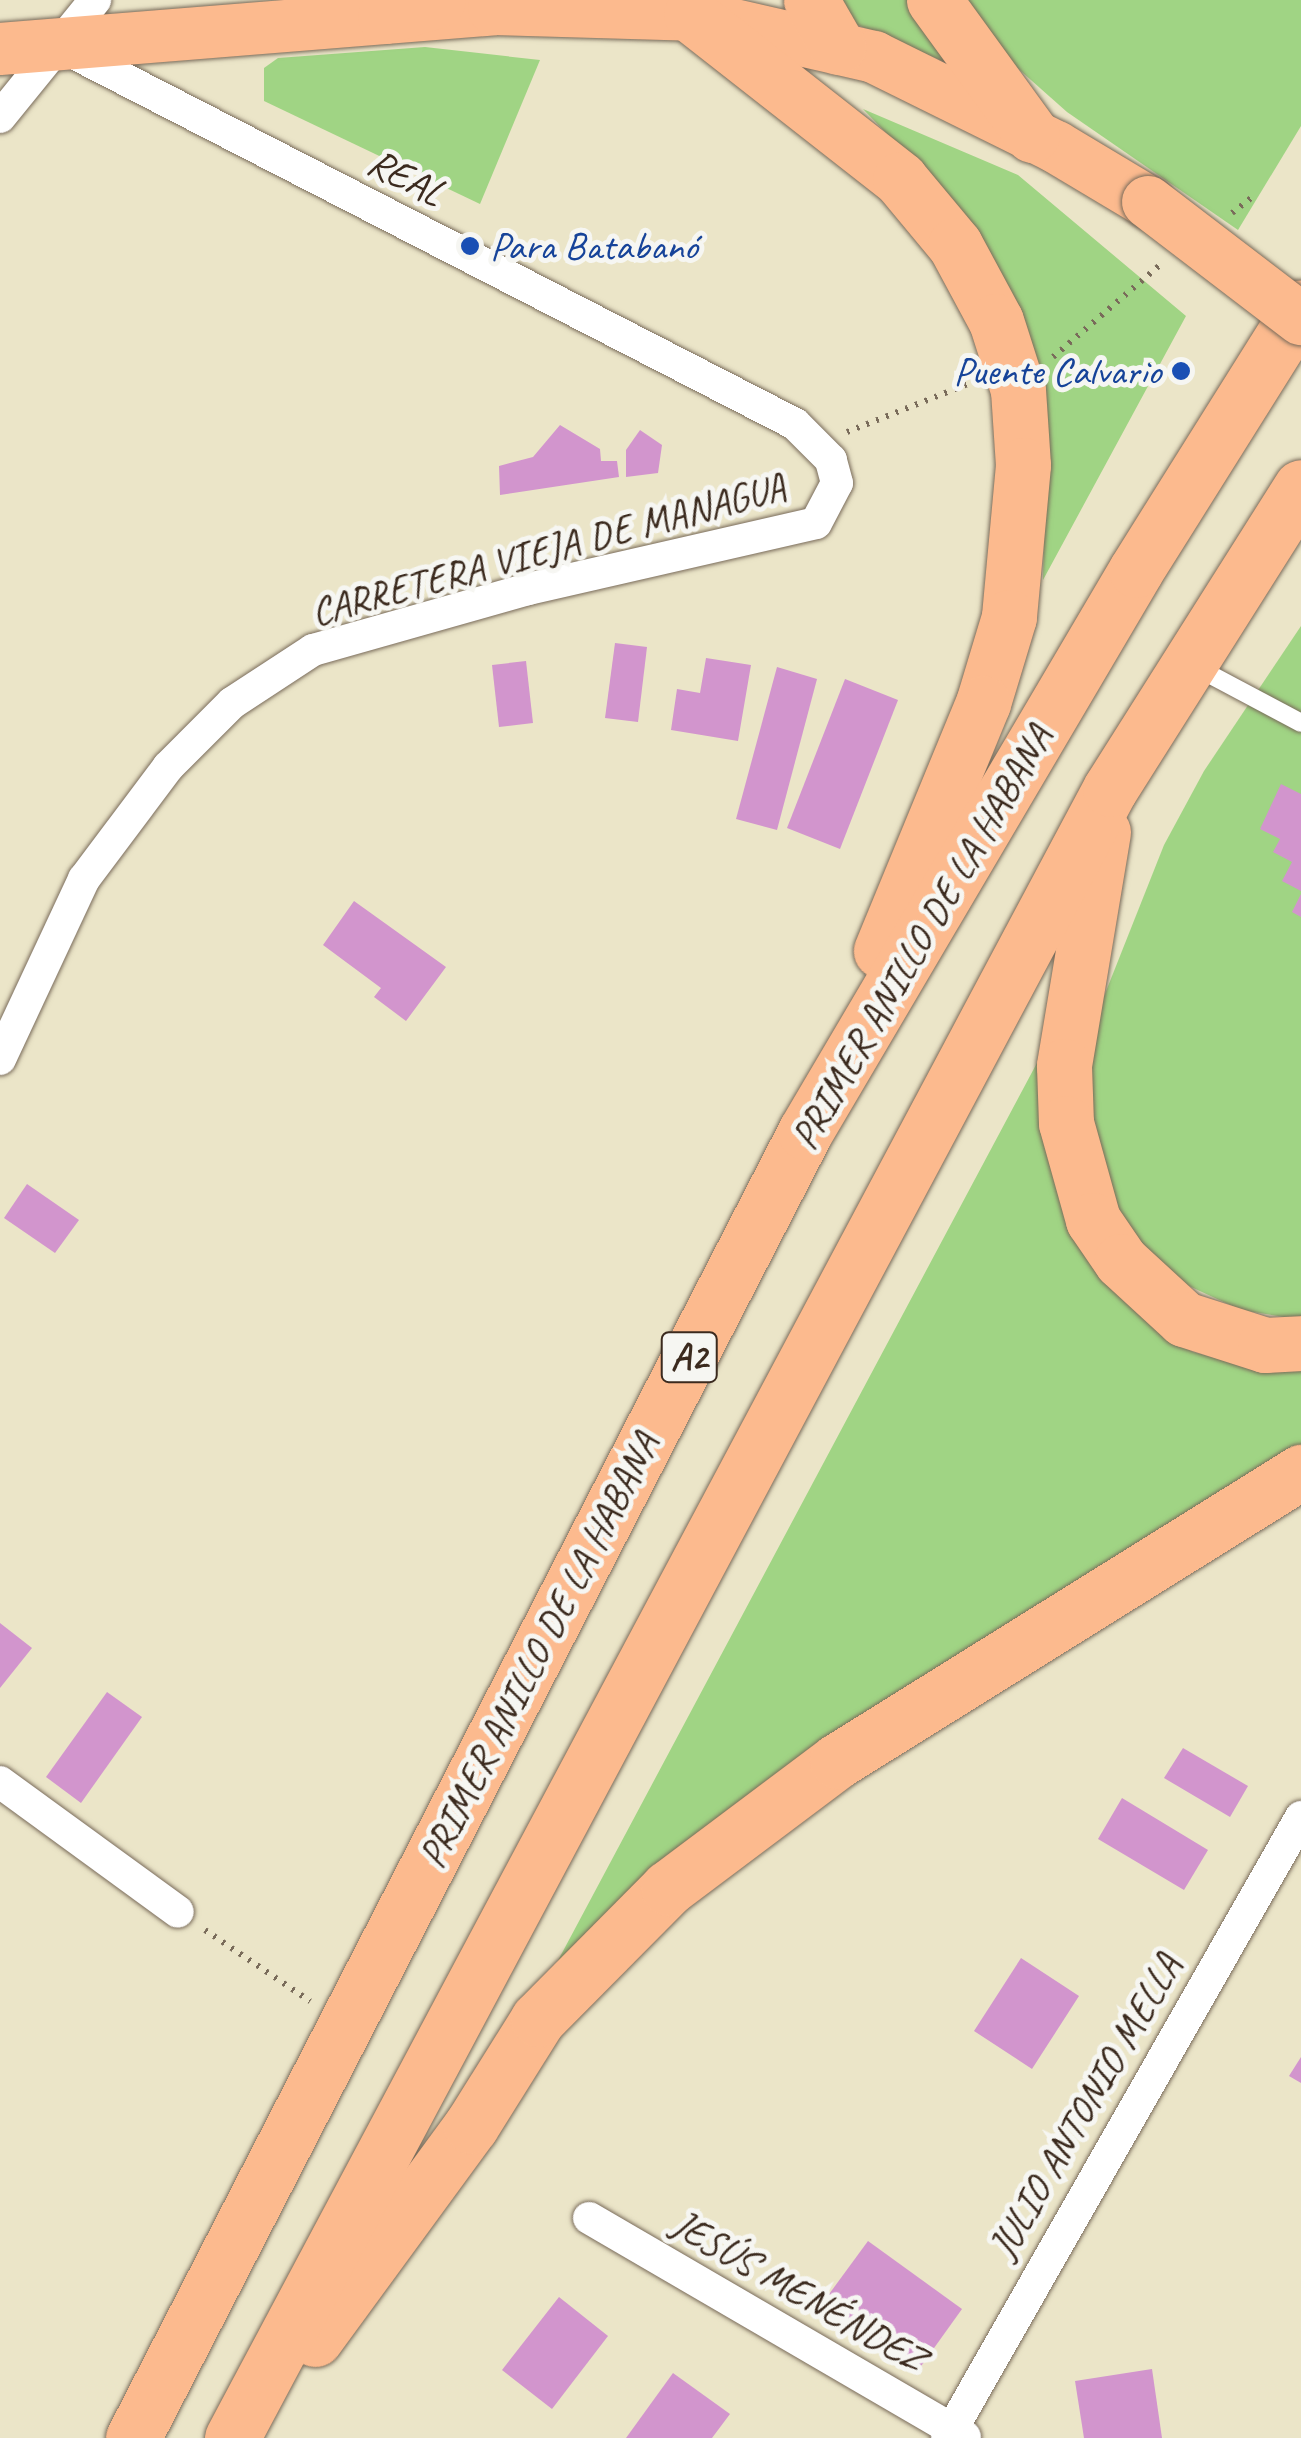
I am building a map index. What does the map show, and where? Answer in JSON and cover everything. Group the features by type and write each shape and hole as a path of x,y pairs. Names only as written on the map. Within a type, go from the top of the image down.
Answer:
{"highway":[{"path":"385,16 438,0"},
{"path":"811,0 838,47"},
{"path":"934,0 1032,135"},
{"path":"691,15 900,178 955,245 996,321 1018,390 1024,466 1009,618 953,781 805,1132"},
{"name":"PRIMER ANILLO DE LA HABANA","path":"133,2438 805,1132 1136,570 1301,307"},
{"name":"A2","path":"232,2438 1110,789 1301,486"},
{"path":"1110,789 1064,1066 1066,1124 1077,1176 1093,1220 1121,1261 1184,1319 1265,1344 1301,1343"},
{"path":"242,2438 471,2126 538,2018 668,1888 837,1761 1301,1472"}],"main road":[{"path":"0,49 68,22 385,16 494,9 691,15 838,47 930,81 1148,202 1301,319"}],"street":[{"path":"0,117 68,22 95,0"},
{"name":"REAL","path":"68,22 795,424 818,443"},
{"name":"CARRETERA VIEJA DE MANAGUA","path":"0,1059 84,880 168,766 232,703 314,650 528,589 816,523 837,482 832,460 818,443"},
{"path":"0,1782 178,1912"},
{"name":"JULIO ANTONIO MELLA","path":"954,2434 1301,1817"},
{"name":"JESÚS MENÉNDEZ","path":"589,2218 954,2434"}],"lane":[{"path":"1189,663 1301,723"}],"path":[{"path":"178,1912 345,2024"}],"green space":[{"path":"841,0 908,0 952,65 853,23"},
{"path":"963,0 1301,0 1301,126 1238,230 1067,112 995,48"},
{"path":"425,47 540,60 480,204 264,101 264,68 278,58"},
{"path":"863,109 1018,175 1186,316 1043,580 1046,446 955,204"},
{"path":"1301,626 1301,1318 1296,1319 1241,1310 1189,1286 1145,1251 1114,1205 1084,1102 1095,1019 1164,845 1204,771"},
{"path":"1038,1061 1113,1288 1163,1335 1193,1352 1265,1371 1301,1370 1301,1445 933,1672 554,1968"}],"building":[{"path":"560,425 600,449 601,461 617,461 619,477 500,495 499,466 533,457"},
{"path":"640,430 662,445 658,473 626,477 626,450"},
{"path":"615,643 647,647 638,722 605,718"},
{"path":"706,658 751,665 738,741 671,730 677,689 700,693"},
{"path":"526,661 533,723 499,727 492,665"},
{"path":"777,667 817,679 777,830 736,819"},
{"path":"845,679 898,700 840,849 787,828"},
{"path":"1281,784 1301,794 1301,891 1282,881 1292,862 1273,852 1280,839 1260,829"},
{"path":"1301,894 1301,917 1292,912"},
{"path":"354,901 446,967 406,1021 374,997 381,988 323,945"},
{"path":"27,1184 79,1220 55,1253 4,1218"},
{"path":"0,1623 32,1648 0,1688"},
{"path":"107,1692 142,1717 81,1803 46,1777"},
{"path":"1183,1748 1248,1786 1230,1817 1164,1778"},
{"path":"1122,1798 1208,1850 1184,1890 1098,1839"},
{"path":"1021,1958 1079,1996 1032,2069 974,2031"},
{"path":"1301,2057 1301,2083 1289,2076"},
{"path":"868,2241 962,2309 919,2369 824,2301"},
{"path":"559,2297 608,2336 552,2409 502,2370"},
{"path":"1152,2369 1162,2438 1084,2438 1075,2381"},
{"path":"673,2373 730,2414 712,2438 626,2438"}],"place":[{"name":"Para Batabanó","path":"470,246"},
{"name":"Puente Calvario","path":"1181,371"}]}
